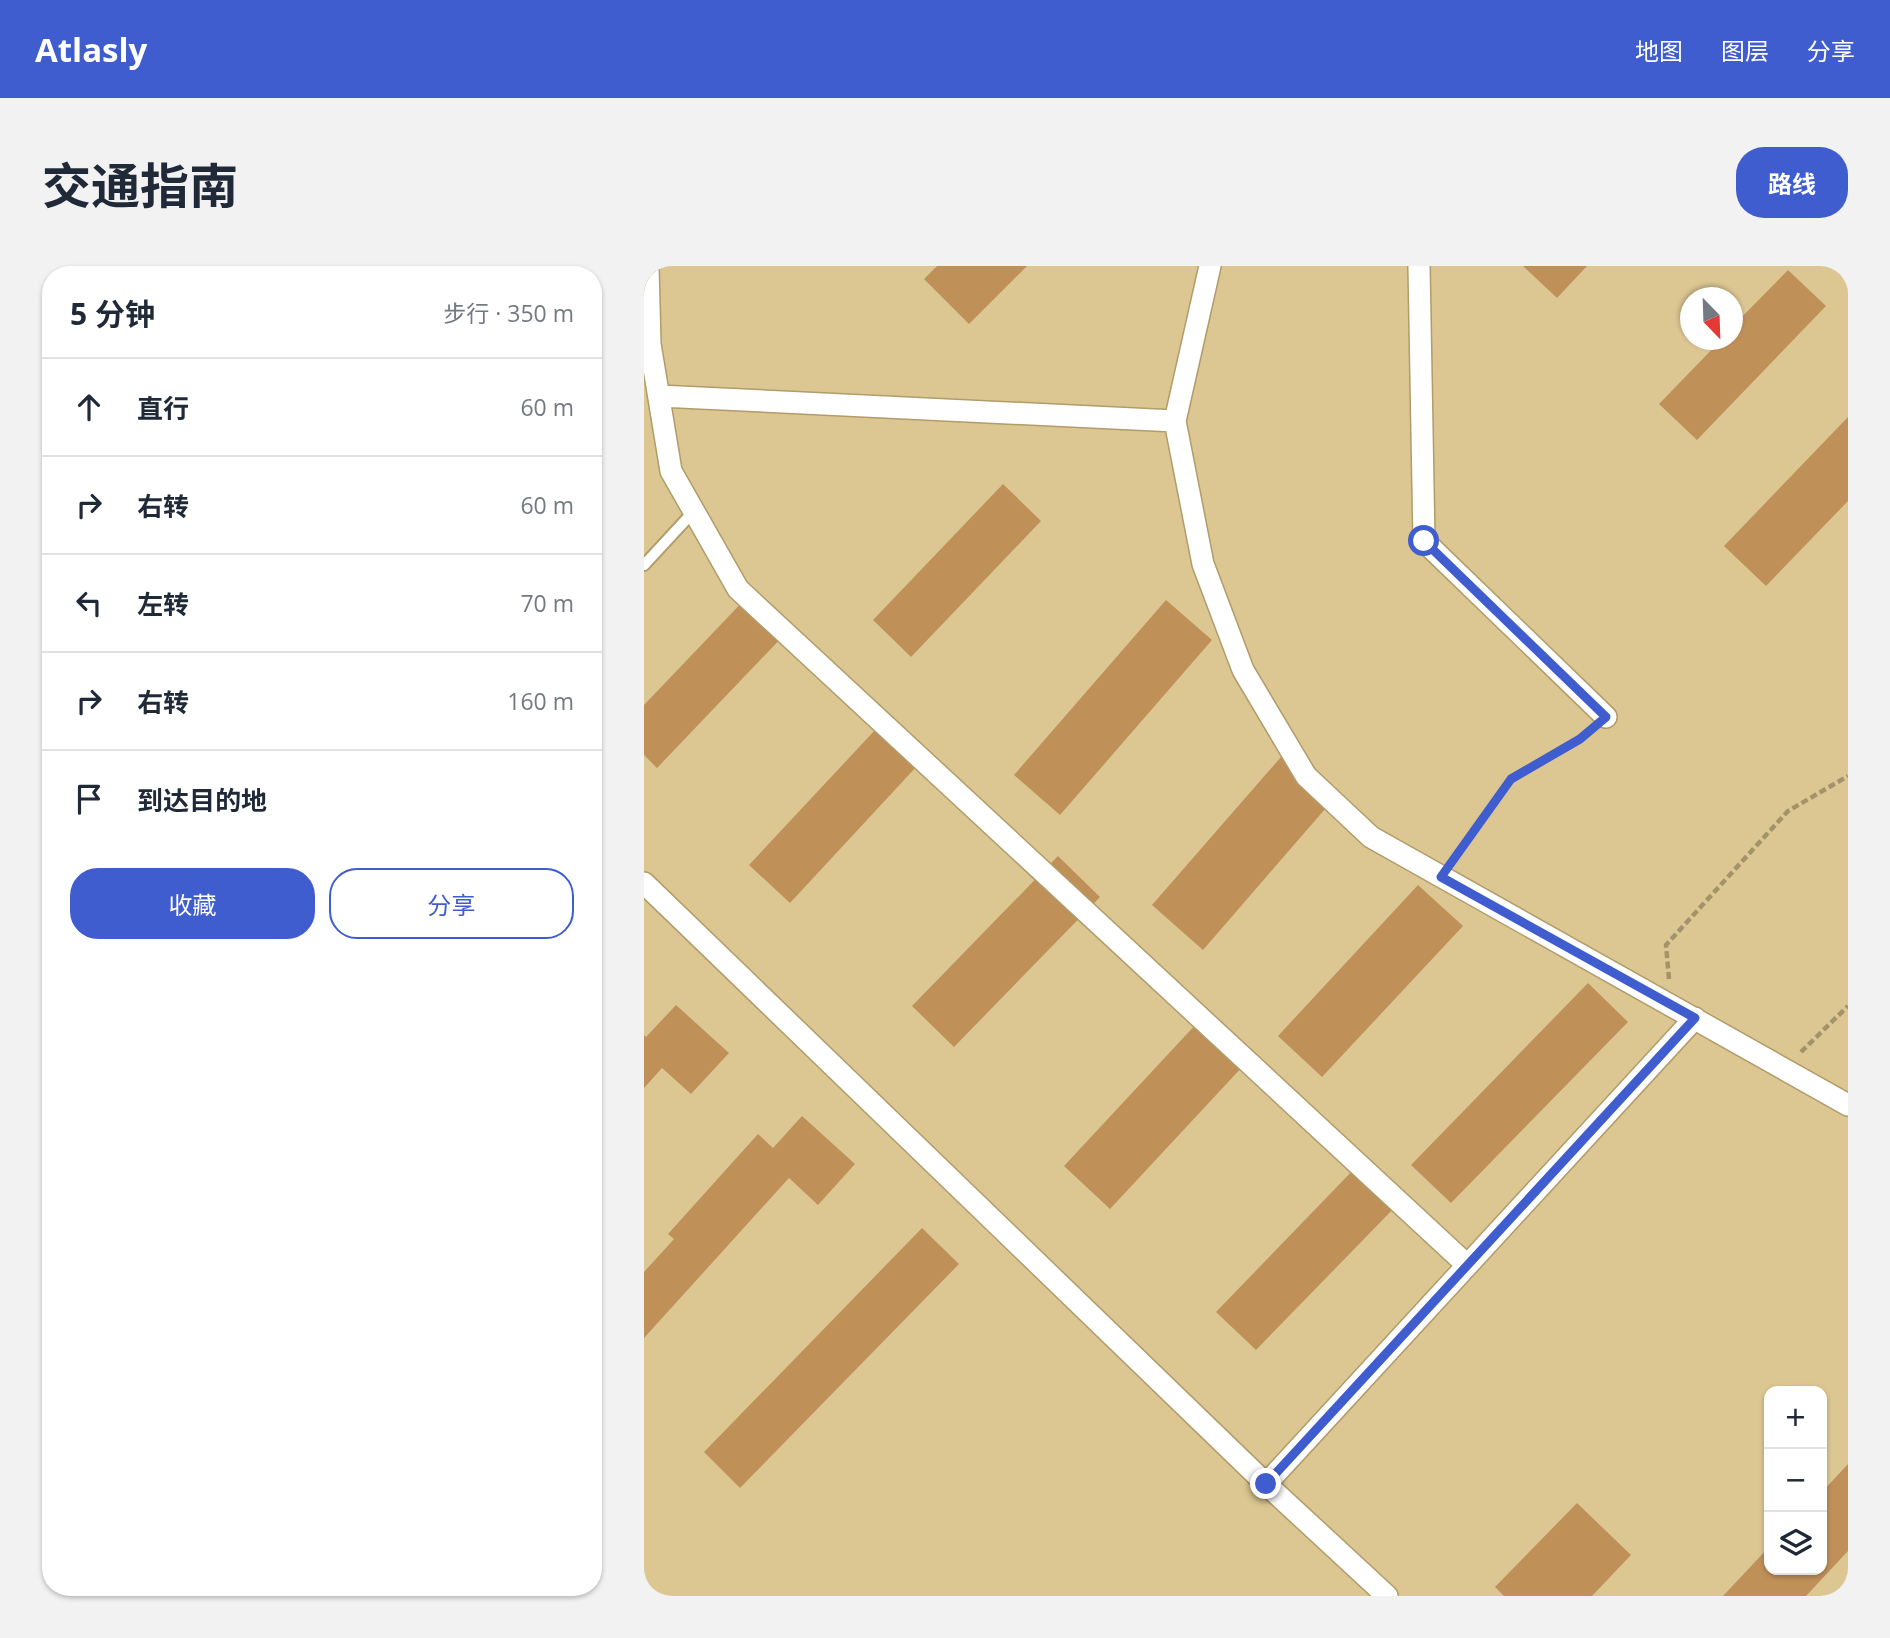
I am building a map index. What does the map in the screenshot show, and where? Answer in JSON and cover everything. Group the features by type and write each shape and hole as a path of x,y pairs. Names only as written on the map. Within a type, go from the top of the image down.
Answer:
{"street":[{"path":"648,266 650,344 671,471 737,589 1467,1265"},
{"path":"1210,266 1175,421 1203,564 1243,670 1306,776 1371,837 1785,1067 1848,1105"},
{"path":"1419,266 1424,541 1606,717"},
{"path":"659,396 1175,421"},
{"path":"644,883 1266,1484 1387,1596"},
{"path":"1266,1484 1695,1018"}],"lane":[{"path":"644,565 694,511"}],"path":[{"path":"1441,877 1511,779 1580,739 1606,717"},
{"path":"1671,1005 1666,945 1788,811 1848,776"},
{"path":"1785,1067 1848,1006"}],"building":[{"path":"937,266 1027,266 969,324 924,279"},
{"path":"1523,266 1587,266 1557,298"},
{"path":"1788,270 1826,306 1697,440 1659,404 1711,350 1743,350 1743,316"},
{"path":"1848,417 1848,501 1766,586 1724,546"},
{"path":"1003,484 1041,521 911,657 873,620"},
{"path":"749,595 788,631 657,768 644,755 644,705"},
{"path":"1166,600 1212,640 1060,815 1014,775"},
{"path":"890,714 930,752 790,903 749,865"},
{"path":"1281,757 1332,801 1203,950 1152,905"},
{"path":"1058,856 1100,897 954,1047 912,1006"},
{"path":"1418,885 1463,926 1322,1077 1278,1036"},
{"path":"1588,983 1628,1022 1451,1203 1411,1165"},
{"path":"676,1005 729,1053 691,1094 662,1068 644,1088 644,1035 646,1037"},
{"path":"1198,1022 1244,1065 1110,1209 1064,1166"},
{"path":"802,1116 855,1164 818,1205 789,1178 644,1338 644,1272 674,1239 668,1234 758,1134 773,1148"},
{"path":"1359,1164 1399,1203 1256,1350 1216,1312"},
{"path":"922,1228 959,1264 740,1488 704,1452"},
{"path":"1848,1464 1848,1551 1827,1574 1827,1512 1827,1487"},
{"path":"1577,1503 1631,1555 1592,1596 1504,1596 1495,1587"},
{"path":"1764,1552 1764,1575 1826,1575 1806,1596 1723,1596"}],"route":[{"path":"1266,1484 1695,1018 1441,877 1511,779 1580,739 1606,717 1424,541"}]}
